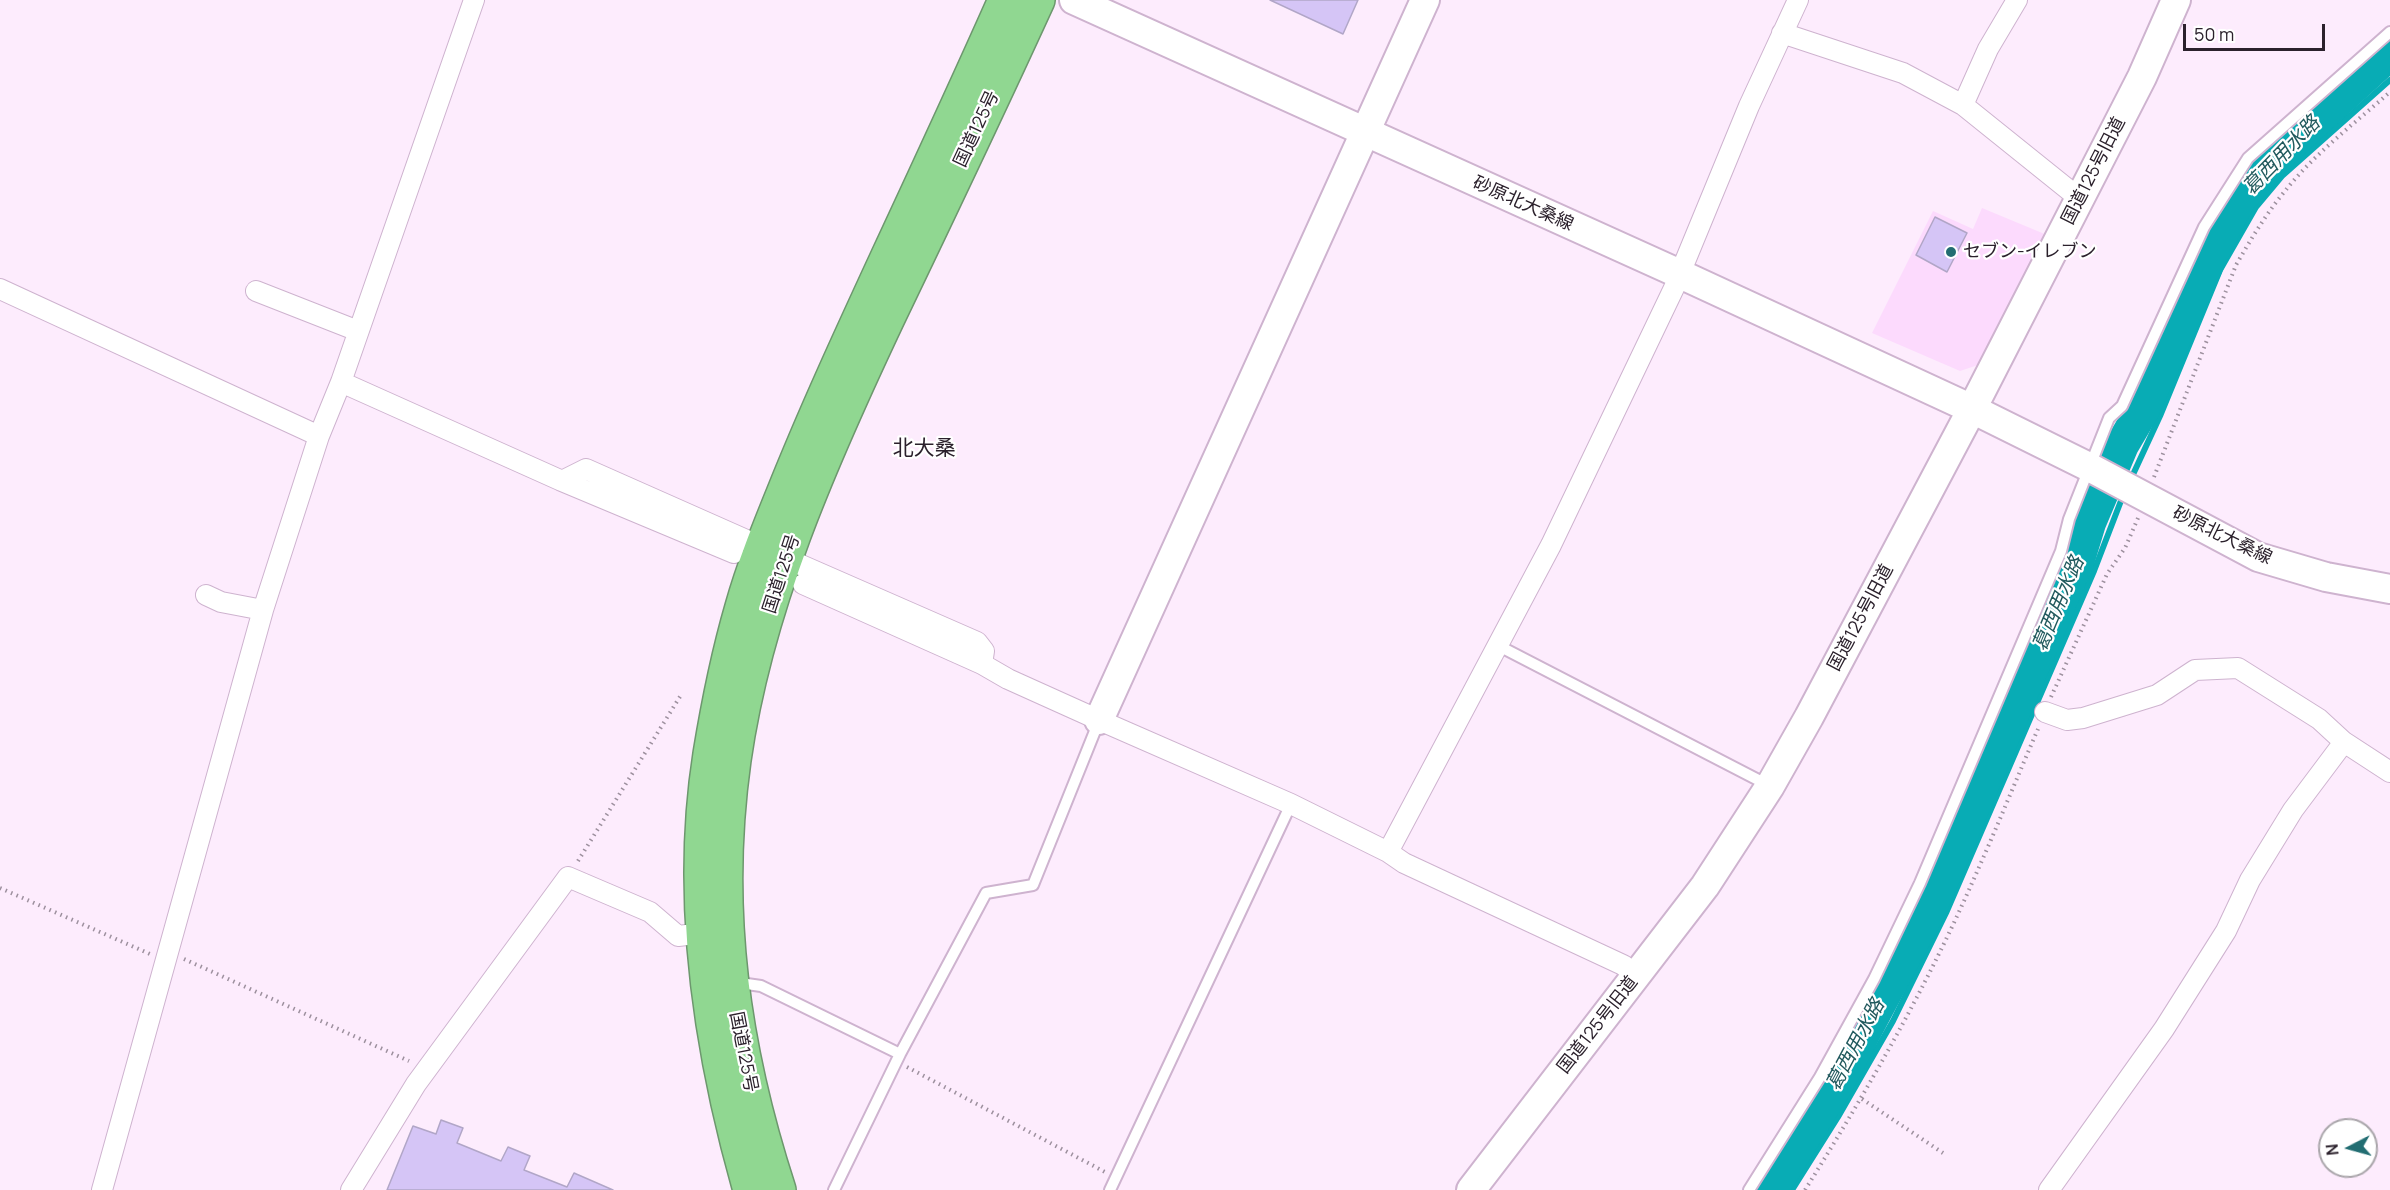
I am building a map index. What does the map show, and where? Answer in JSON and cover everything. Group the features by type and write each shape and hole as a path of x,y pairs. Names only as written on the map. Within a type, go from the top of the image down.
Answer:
{"highway":[{"name":"国道125号","path":"750,1190 721,1082 710,1014 702,906 702,834 710,756 726,671 743,604 760,553 803,445 845,348 1005,0"},
{"name":"国道125号","path":"779,1190 760,1133 747,1078 732,988 726,910 727,832 734,760 750,678 760,553 846,408 1038,0"}],"street":[{"path":"102,1190 263,610 319,436 341,382 474,0"},
{"name":"砂原北大桑線","path":"1074,0 1680,274 1972,409 2093,469 2258,557 2326,577 2390,589"},
{"path":"1099,720 1425,0"},
{"path":"1388,852 1551,545 1680,274 1749,106 1798,0"},
{"path":"1963,105 1988,49 2017,0"},
{"name":"国道125号旧道","path":"1471,1190 1705,886 1770,786 1815,707 1972,409 2142,77 2176,0"},
{"path":"1782,33 1903,73 1963,105 2079,199"},
{"path":"0,289 319,436"},
{"path":"256,291 358,331"},
{"path":"341,382 562,481 760,553 976,642 984,651 982,664"},
{"path":"562,481 586,469 760,553"},
{"path":"803,584 982,664 1008,679 1291,804 1388,852 1404,863 1623,965 1637,975"},
{"path":"206,595 220,602 263,610"},
{"path":"2045,712 2067,720 2083,718 2157,695 2196,670 2238,668 2319,719 2344,742 2390,772"},
{"path":"2049,1190 2164,1029 2226,931 2250,880 2293,810 2344,742"},
{"path":"351,1190 427,1069 568,877 650,912 678,936 704,933"}],"lane":[{"path":"1749,1190 1820,1077 1874,979 1920,883 2061,551 2069,519 2093,469 2109,418 2121,406 2204,227 2248,158 2390,32"},
{"path":"1499,646 1770,786"},
{"path":"834,1190 898,1058 986,893 1032,885 1099,720"},
{"path":"1110,1190 1291,804"},
{"path":"732,988 747,984 761,986 898,1058"}],"path":[{"path":"1805,1190 1862,1099 1972,885 2045,712 2107,574 2125,548 2143,496 2236,265 2248,244 2298,176 2390,92"},
{"path":"568,877 681,695"},
{"path":"0,888 166,956 427,1069"},
{"path":"898,1058 1116,1177"},
{"path":"1862,1099 1943,1153"}],"shaded area":[{"path":"1982,208 2047,235 1978,365 1960,371 1872,333 1933,211 1973,229"}],"building":[{"path":"1270,0 1358,0 1343,34"},
{"path":"1935,217 1967,233 1947,272 1916,255"},
{"path":"441,1120 463,1128 457,1143 501,1161 508,1147 530,1156 524,1170 567,1187 574,1173 613,1190 387,1190 413,1126 436,1134"}],"waterway":[{"name":"葛西用水路","path":"1771,1190 1836,1085 1929,910 2078,559 2089,523 2122,445 2142,411 2215,246 2239,199 2279,154 2390,53"},
{"path":"2130,481 2160,416 2220,270 2256,207 2282,176 2390,80"},
{"path":"1792,1190 1838,1117 1893,1021 1946,913 2094,571 2124,493"}],"place":[{"name":"セブン-イレブン","path":"1951,252"}],"district":[{"name":"北大桑","path":"924,449"}]}
